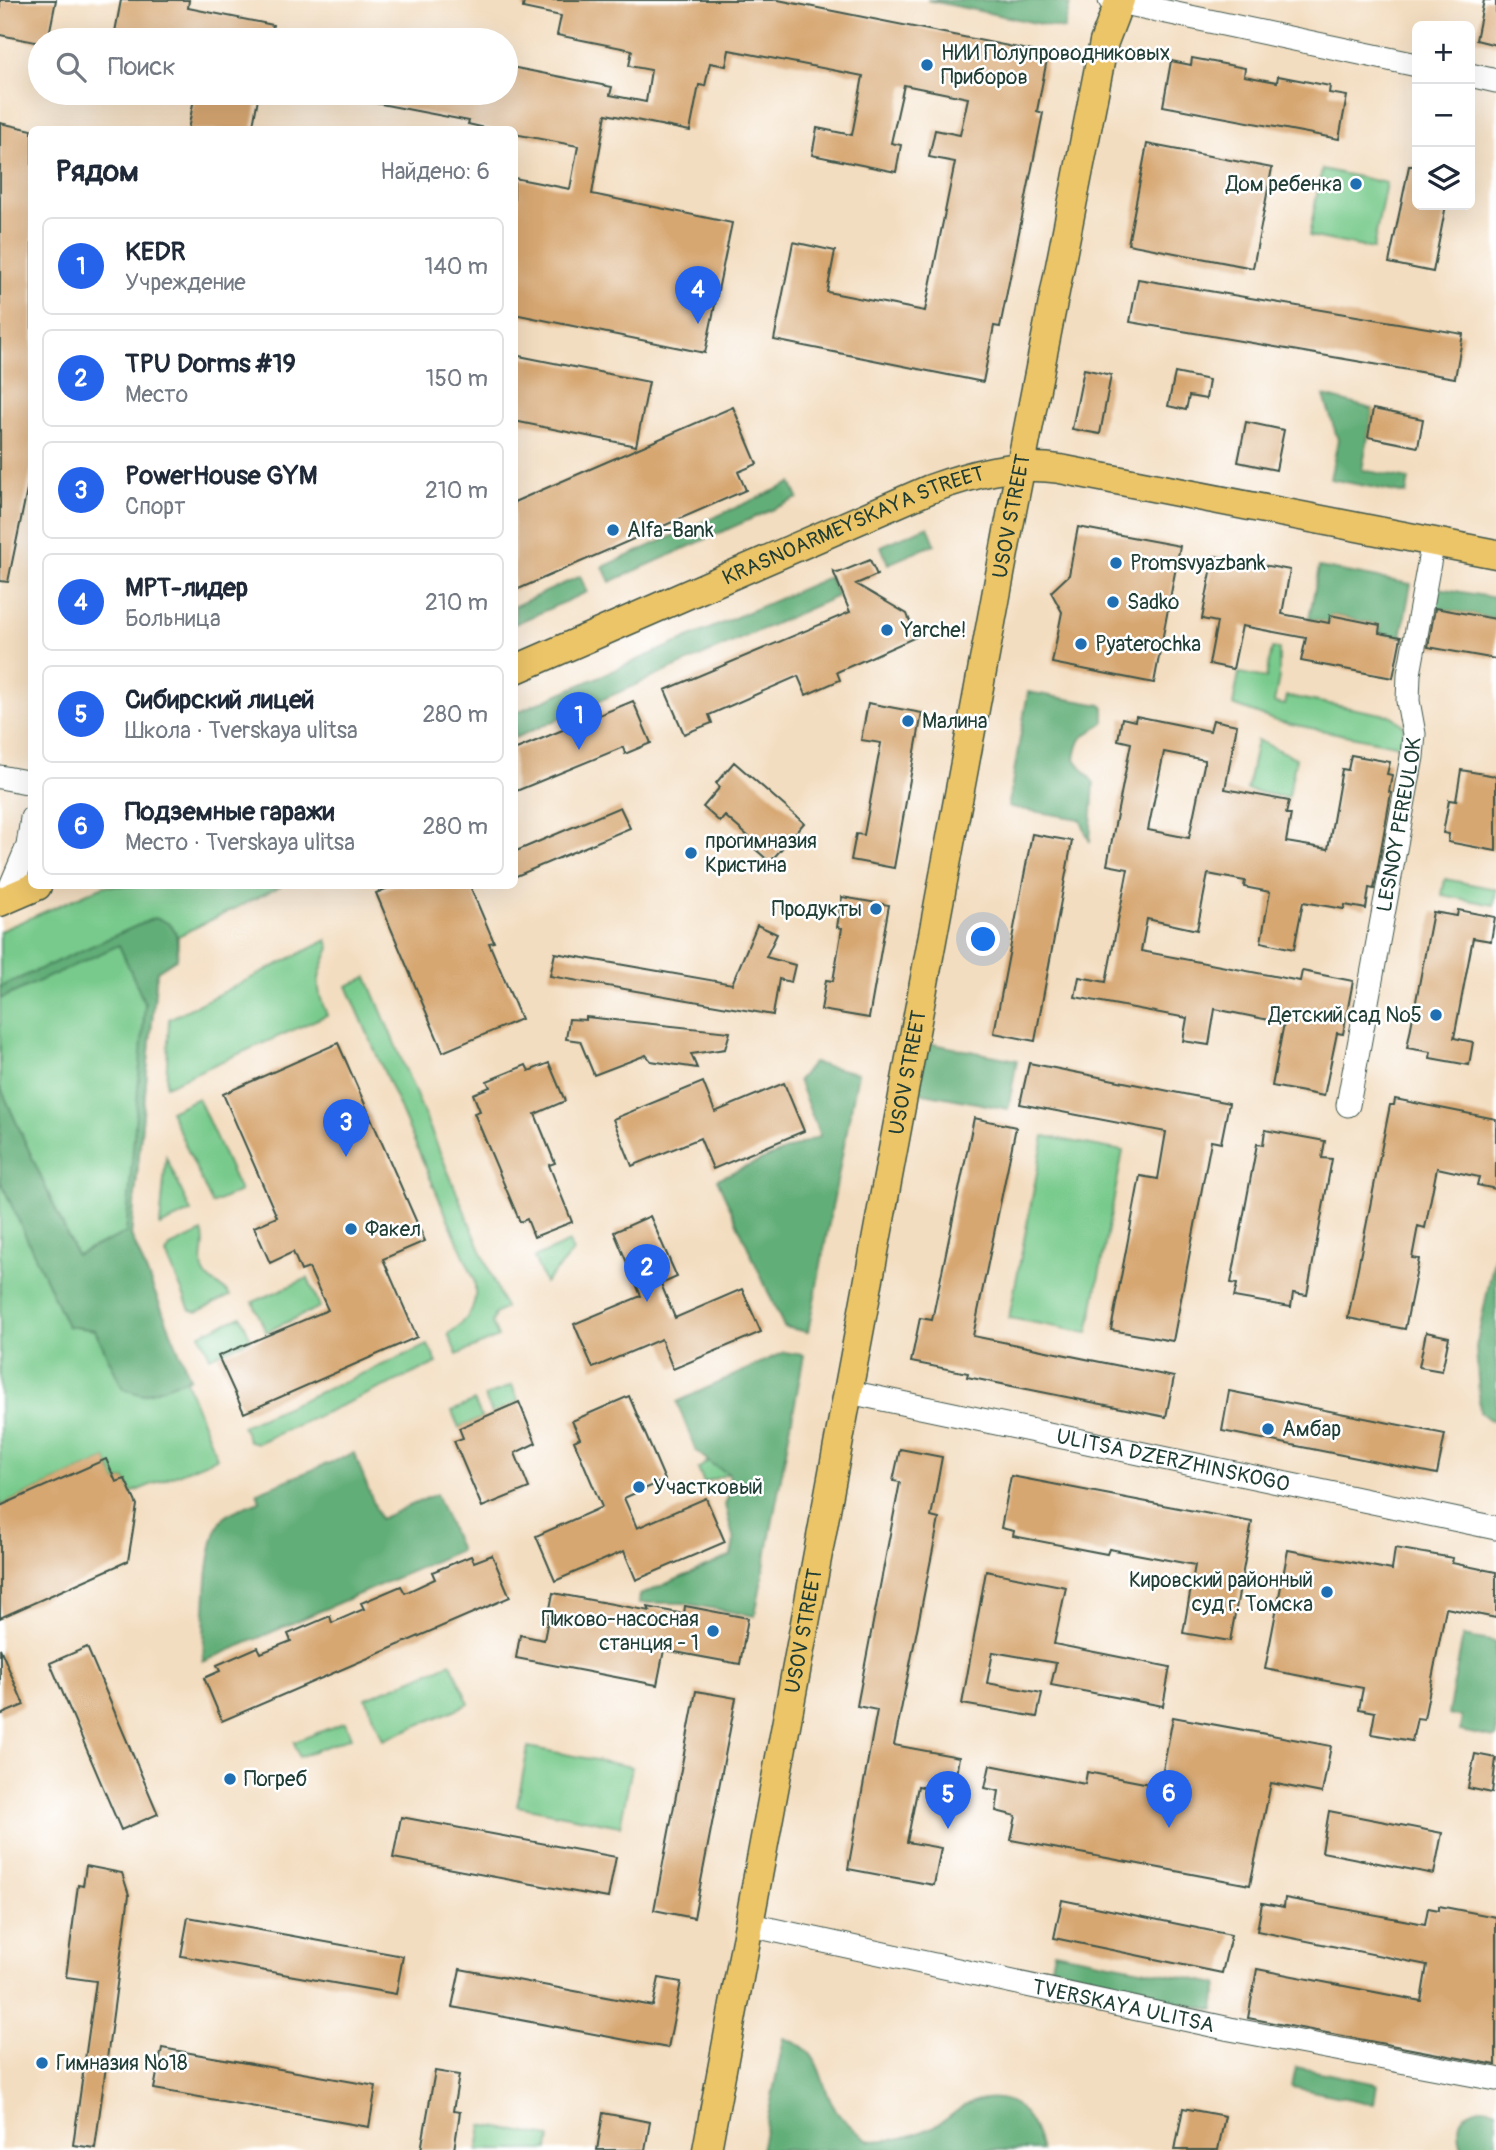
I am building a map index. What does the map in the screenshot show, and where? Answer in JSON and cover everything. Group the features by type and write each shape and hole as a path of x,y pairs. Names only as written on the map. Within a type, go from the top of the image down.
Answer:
{"main road":[{"name":"USOV STREET","path":"707,2150 1020,466 1104,42 1116,1"},
{"name":"KRASNOARMEYSKAYA STREET","path":"518,668 930,489 985,472 1020,466 1060,468 1496,554"},
{"path":"2,901 30,889"}],"street":[{"path":"1116,1 1412,64"},
{"path":"1475,76 1496,81"},
{"name":"LESNOY PEREULOK","path":"1348,1105 1412,757 1414,733 1408,701 1409,674 1433,541"},
{"path":"0,777 28,782"},
{"path":"2,901 28,846"},
{"name":"ULITSA DZERZHINSKOGO","path":"849,1392 1496,1528"},
{"name":"TVERSKAYA ULITSA","path":"750,1925 1230,2029 1496,2079"}],"green space":[{"path":"927,0 1049,0 1070,4 1064,29"},
{"path":"1322,169 1386,183 1373,249 1309,236"},
{"path":"1324,396 1373,409 1362,470 1409,479 1406,494 1330,479 1338,440"},
{"path":"791,483 798,498 610,582 603,567"},
{"path":"928,526 935,544 888,564 881,546"},
{"path":"1319,567 1411,584 1401,637 1379,633 1380,625 1331,615 1329,623 1309,619"},
{"path":"580,576 587,592 518,623 518,605"},
{"path":"829,577 838,596 518,737 518,712"},
{"path":"1439,588 1496,598 1496,619 1435,608"},
{"path":"1272,648 1279,649 1279,677 1274,703 1285,705 1287,696 1392,716 1404,726 1400,746 1276,721 1233,705 1239,673 1266,678"},
{"path":"1028,692 1101,705 1104,708 1104,722 1081,739 1075,759 1094,783 1090,842 1080,819 1008,807"},
{"path":"1257,740 1296,758 1288,798 1247,790"},
{"path":"1445,879 1496,889 1494,905 1442,895"},
{"path":"97,889 275,889 178,936 177,958 157,971 131,1235 190,1378 186,1381 217,1458 131,1493 125,1479 116,1482 106,1459 0,1506 0,931"},
{"path":"154,918 173,927 177,958 157,971 131,1235 190,1378 143,1395 123,1389 95,1330 67,1326 0,1180 0,1086 76,1255 126,1233 145,1004 119,945 0,999 0,987"},
{"path":"327,940 330,948 322,966 319,988 327,1015 166,1086 169,1019"},
{"path":"367,977 505,1308 495,1314 492,1323 498,1337 457,1355 448,1334 462,1324 471,1311 475,1297 474,1279 347,986"},
{"path":"928,1043 1017,1060 1008,1109 918,1092"},
{"path":"813,1063 858,1073 808,1332 784,1327 717,1179 820,1136 798,1080"},
{"path":"198,1098 240,1191 212,1204 170,1111"},
{"path":"1044,1136 1123,1151 1088,1333 1009,1318"},
{"path":"166,1157 191,1212 160,1226"},
{"path":"202,1232 204,1273 230,1296 197,1312 190,1310 166,1254 170,1247"},
{"path":"569,1242 573,1252 545,1283 534,1258"},
{"path":"1495,1254 1496,1421 1480,1412 1476,1347"},
{"path":"308,1278 320,1307 266,1332 253,1302"},
{"path":"241,1316 251,1339 210,1357 200,1334"},
{"path":"428,1345 437,1363 257,1443 249,1441 242,1426"},
{"path":"784,1352 804,1355 755,1616 683,1603 639,1603 640,1595 731,1556 734,1541 725,1505 731,1488 729,1474 696,1451 677,1402"},
{"path":"512,1385 519,1402 492,1414 485,1397"},
{"path":"474,1401 482,1418 459,1428 452,1411"},
{"path":"759,1421 745,1467 704,1483 698,1469"},
{"path":"354,1453 380,1519 436,1494 460,1550 203,1662 209,1563 218,1527 225,1517 237,1509 260,1501 257,1492"},
{"path":"1463,1636 1496,1642 1494,1738 1460,1731 1462,1717 1448,1714"},
{"path":"451,1663 469,1704 383,1740 366,1698"},
{"path":"345,1722 351,1737 299,1757 294,1742"},
{"path":"528,1747 632,1767 620,1826 517,1806"},
{"path":"1054,1952 1218,1984 1214,2010 1048,1977"},
{"path":"784,2038 796,2043 811,2055 833,2106 845,2121 866,2139 891,2140 912,2135 939,2124 970,2103 998,2099 1018,2107 1026,2115 1041,2150 761,2150"},
{"path":"1296,2067 1377,2084 1374,2104 1292,2087"},
{"path":"1484,2107 1496,2109 1496,2150 1462,2150 1460,2121 1468,2113"},
{"path":"482,2125 550,2137 548,2150 478,2150"}],"building":[{"path":"0,0 56,0 50,28 28,28 28,41 0,35"},
{"path":"121,0 189,0 188,8 273,25 272,28 116,28"},
{"path":"524,0 778,0 1048,54 1037,111 1043,113 1000,327 994,326 983,382 774,340 793,242 835,251 827,292 925,311 955,162 929,157 935,130 960,135 968,98 904,85 891,143 901,145 896,172 812,155 817,128 852,135 863,76 729,50 726,66 710,63 705,86 699,85 690,131 606,114 592,194 732,223 705,353 518,315 518,179 570,189 578,146 518,135 518,126 477,126 468,124 469,121 386,105 518,105 518,68 612,87 610,95 646,102 651,70 629,66 632,50 557,35 561,16 523,8"},
{"path":"1484,0 1496,0 1496,45 1476,40"},
{"path":"1192,58 1245,68 1244,76 1277,82 1278,76 1330,86 1329,93 1347,96 1339,139 1163,106 1171,61 1191,65"},
{"path":"193,105 257,105 253,126 189,126"},
{"path":"0,123 28,129 28,485 8,582 0,581"},
{"path":"1147,144 1272,168 1253,268 1128,244"},
{"path":"1409,166 1412,166 1412,210 1445,210 1433,272 1389,263"},
{"path":"1138,279 1463,334 1455,378 1130,322"},
{"path":"518,356 649,382 636,446 518,422"},
{"path":"1084,369 1111,375 1100,434 1072,429"},
{"path":"1175,373 1209,380 1206,399 1189,396 1186,410 1168,406"},
{"path":"733,407 757,464 738,472 746,490 518,589 518,500"},
{"path":"1373,409 1423,419 1418,447 1368,437"},
{"path":"1246,422 1284,430 1276,470 1238,462"},
{"name":"Sadko","path":"1078,527 1180,546 1154,683 1052,663 1062,612 1051,592 1069,575"},
{"path":"1214,556 1290,570 1282,614 1329,623 1330,615 1380,625 1379,633 1401,637 1393,678 1301,661 1306,638 1242,626 1233,669 1209,664 1217,622 1202,619"},
{"path":"870,560 877,575 856,584 907,614 916,637 837,672 840,680 806,695 798,676 709,715 712,723 684,734 665,690 850,612 833,571 838,573"},
{"path":"1435,608 1496,619 1496,659 1428,647"},
{"path":"633,701 651,743 625,754 623,747 518,790 518,748"},
{"path":"868,703 922,713 894,868 851,860 856,834 864,835 881,743 861,740"},
{"path":"1136,716 1210,731 1213,720 1237,725 1225,789 1289,801 1286,814 1291,814 1286,842 1328,849 1342,769 1348,770 1351,755 1390,762 1387,774 1392,775 1391,793 1374,889 1369,888 1366,909 1345,905 1344,909 1303,902 1294,949 1261,942 1270,892 1244,887 1245,881 1208,874 1197,930 1147,919 1141,951 1300,981 1302,971 1353,981 1343,1034 1337,1033 1324,1096 1272,1086 1284,1023 1215,1009 1209,1045 1183,1041 1187,1018 1075,997 1079,977 1106,982 1128,869 1107,865 1131,743 1118,740 1122,718 1135,721","holes":["1164,752 1205,760 1189,838 1148,830"]},
{"path":"734,762 804,823 770,862 754,848 757,844 725,816 720,822 703,807 720,787 716,783"},
{"path":"1461,770 1496,776 1496,851 1448,842 1449,834 1443,833 1449,800 1456,801"},
{"path":"620,807 630,828 518,875 518,850"},
{"path":"1032,834 1072,841 1035,1041 994,1033"},
{"path":"386,889 471,889 494,942 489,943 521,1019 443,1052 376,893"},
{"path":"842,897 889,905 869,1018 821,1010 826,980 833,981 842,928 837,927"},
{"path":"1458,910 1495,917 1491,941 1473,938 1454,1038 1473,1042 1469,1065 1430,1058 1431,1052 1407,1048 1433,912 1457,916"},
{"path":"757,925 777,934 766,957 795,965 791,982 779,979 773,1015 550,976 555,953 732,984"},
{"path":"586,1017 730,1032 725,1049 691,1054 697,1068 651,1061 646,1055 594,1075 580,1041 566,1039 569,1019 586,1020"},
{"name":"Факел","path":"338,1043 425,1241 383,1259 417,1337 244,1413 218,1356 328,1310 309,1268 301,1271 293,1252 270,1263 254,1227 277,1217 223,1094"},
{"path":"549,1063 565,1101 535,1114 555,1163 549,1165 572,1222 534,1237 527,1219 520,1222 474,1113 480,1111 473,1094 490,1087 487,1081 526,1065 529,1071"},
{"path":"1029,1063 1229,1103 1221,1143 1211,1141 1173,1341 1111,1330 1140,1176 1158,1179 1166,1132 1020,1104"},
{"path":"703,1082 715,1112 784,1083 804,1131 713,1169 700,1138 632,1166 613,1119"},
{"path":"1395,1099 1496,1119 1496,1189 1477,1185 1479,1177 1437,1168 1425,1228 1418,1226 1412,1258 1419,1259 1405,1329 1348,1318 1390,1105 1394,1105"},
{"path":"974,1118 1016,1127 973,1336 1174,1377 1166,1417 967,1377 968,1373 911,1362 920,1318 932,1320"},
{"path":"1265,1130 1325,1141 1322,1158 1332,1159 1307,1295 1293,1293 1291,1307 1234,1297 1237,1284 1231,1283 1257,1144 1263,1145"},
{"path":"650,1216 677,1277 661,1284 675,1318 742,1289 761,1332 673,1369 661,1339 593,1368 574,1324 641,1296 614,1232"},
{"path":"1426,1332 1449,1337 1442,1371 1419,1367"},
{"path":"1229,1391 1445,1434 1437,1474 1222,1431"},
{"path":"629,1396 665,1480 624,1498 637,1528 706,1498 725,1542 636,1580 624,1551 555,1581 536,1536 602,1507 574,1441 580,1438 572,1421"},
{"path":"519,1402 536,1443 515,1453 529,1488 482,1507 454,1441 463,1438 459,1428"},
{"path":"900,1449 942,1457 931,1517 939,1519 894,1745 959,1757 953,1793 918,1786 907,1842 941,1848 934,1885 848,1869 877,1710 857,1706 900,1482 893,1481"},
{"path":"106,1459 116,1482 125,1479 137,1505 128,1561 0,1618 0,1506"},
{"path":"1011,1476 1252,1522 1230,1641 1183,1633 1195,1565 1109,1549 1107,1554 1091,1551 1013,1536 1014,1531 1001,1528"},
{"path":"1395,1548 1453,1558 1452,1563 1496,1572 1496,1618 1446,1608 1424,1719 1417,1718 1412,1741 1371,1734 1375,1712 1359,1709 1363,1688 1265,1669 1288,1550 1392,1570"},
{"path":"492,1555 510,1597 222,1721 204,1678 220,1671 217,1665 258,1647 261,1653 291,1641 288,1634 330,1616 332,1623 364,1609 361,1603 401,1586 405,1593 435,1579 432,1572 471,1556 474,1562"},
{"path":"986,1571 1066,1587 1054,1644 1170,1667 1163,1706 1051,1685 1056,1663 993,1652 987,1683 1042,1693 1037,1717 962,1704"},
{"path":"553,1593 650,1611 648,1607 684,1614 685,1606 748,1618 740,1664 664,1650 657,1685 516,1658 520,1635 544,1640"},
{"path":"87,1647 158,1814 121,1830 50,1663"},
{"path":"0,1648 24,1705 0,1715"},
{"path":"696,1691 736,1698 694,1918 654,1910"},
{"path":"1173,1717 1331,1746 1322,1793 1271,1783 1250,1885 1011,1840 1016,1816 996,1811 999,1791 985,1788 990,1765 1085,1784 1087,1772 1160,1786"},
{"path":"1475,1754 1496,1758 1492,1793 1468,1788"},
{"path":"1329,1811 1442,1833 1434,1874 1322,1852"},
{"path":"401,1817 616,1857 608,1898 393,1858"},
{"path":"86,1866 122,1873 129,1895 95,2148 73,2145 96,1981 66,1977 78,1885 83,1886"},
{"path":"1285,1898 1425,1924 1428,1908 1439,1910 1439,1906 1496,1917 1496,2065 1248,2018 1257,1969 1421,2001 1427,1965 1257,1931 1262,1903 1284,1907"},
{"path":"1062,1900 1231,1935 1222,1973 1054,1938"},
{"path":"188,1917 403,1956 396,1994 181,1956"},
{"path":"460,1969 653,2006 659,1978 681,1982 668,2048 452,2007"},
{"path":"162,2048 376,2086 369,2127 154,2089"},
{"path":"435,2071 459,2075 453,2111 460,2112 454,2150 421,2150"},
{"path":"1183,2108 1225,2116 1218,2150 1175,2150"},
{"path":"603,2113 650,2122 645,2150 597,2150"}],"place":[{"name":"НИИ Полупроводниковых Приборов","path":"927,65"},
{"name":"Дом ребенка","path":"1356,184"},
{"name":"МРТ-лидер","path":"698,324"},
{"name":"Alfa-Bank","path":"613,530"},
{"name":"Promsvyazbank","path":"1116,563"},
{"name":"Sadko","path":"1113,602"},
{"name":"Yarche!","path":"887,630"},
{"name":"Pyaterochka","path":"1081,644"},
{"name":"Малина","path":"908,721"},
{"name":"KEDR","path":"579,750"},
{"name":"прогимназия Кристина","path":"691,853"},
{"name":"Продукты","path":"876,909"},
{"name":"Детский сад №5","path":"1436,1015"},
{"name":"PowerHouse GYM","path":"346,1157"},
{"name":"Факел","path":"351,1229"},
{"name":"TPU Dorms #19","path":"647,1302"},
{"name":"Амбар","path":"1268,1429"},
{"name":"Участковый","path":"639,1487"},
{"name":"Кировский районный суд г. Томска","path":"1327,1592"},
{"name":"Пиково-насосная станция - 1","path":"713,1631"},
{"name":"Погреб","path":"230,1779"},
{"name":"Подземные гаражи","path":"1169,1828"},
{"name":"Сибирский лицей","path":"948,1829"},
{"name":"Гимназия №18","path":"42,2063"}]}
